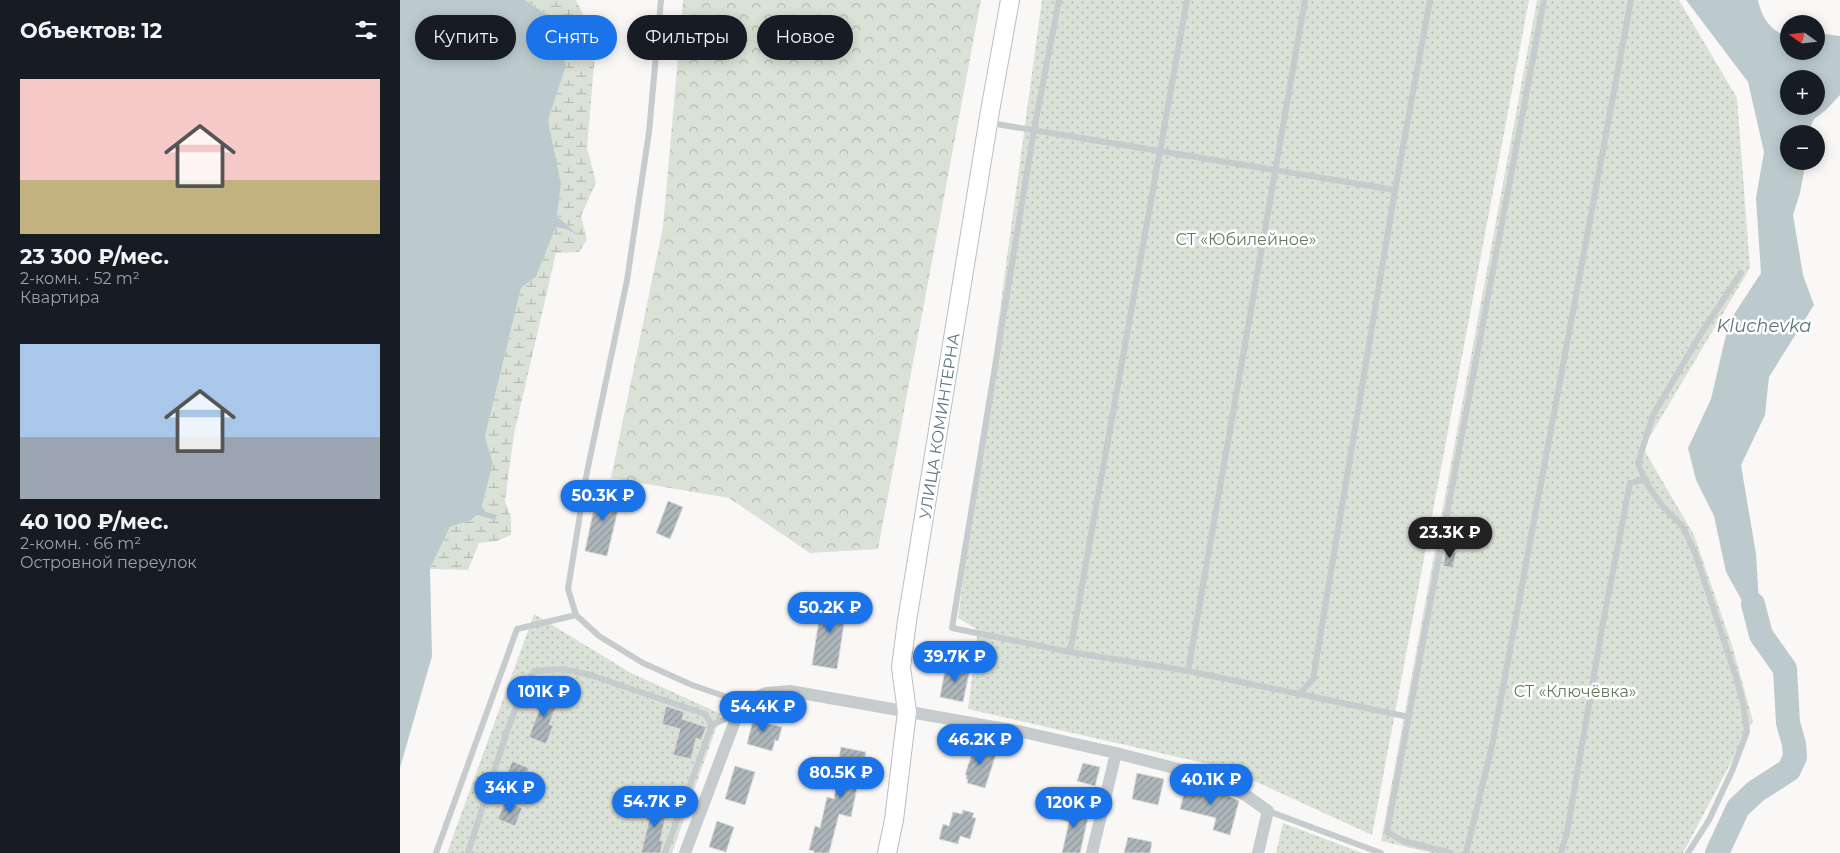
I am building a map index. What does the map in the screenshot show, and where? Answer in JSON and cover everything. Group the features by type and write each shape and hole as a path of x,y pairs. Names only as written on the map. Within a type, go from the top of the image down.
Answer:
{"street":[{"name":"УЛИЦА КОМИНТЕРНА","path":"886,853 894,820 907,712 901,667 907,621 988,123 1010,0"},
{"path":"685,853 734,720 742,708 766,693 790,691 1018,731 1116,753 1209,777 1247,796 1268,811 1258,853"},
{"path":"1092,853 1116,753"}],"lane":[{"path":"661,0 649,132 627,280 586,477 568,589 576,615 599,636 643,663 742,708"},
{"path":"1059,0 1034,130 952,628 1070,652 1188,670 1409,716"},
{"path":"1070,652 1186,0"},
{"path":"1188,670 1305,0"},
{"path":"1299,694 1312,679 1395,190 1430,0"},
{"path":"1451,853 1403,841 1387,832 1544,0"},
{"path":"1466,853 1492,746 1631,0"},
{"path":"988,123 1395,190"},
{"path":"1688,853 1709,820 1732,772 1747,732 1743,702 1736,677 1695,553 1683,527 1664,508 1646,483 1638,463 1653,415 1703,330 1741,273"},
{"path":"1561,853 1567,832 1603,623 1630,483 1646,483"},
{"path":"436,853 517,630 576,615"},
{"path":"468,853 506,734 522,691 534,671 563,669 590,676 705,714 712,725"},
{"path":"665,853 712,725 742,708"},
{"path":"1268,811 1364,850 1381,853"}],"green space":[{"path":"525,0 576,0 583,15 548,15"},
{"path":"683,0 981,0 878,549 810,553 729,498 611,478 663,227 678,60 747,60 747,15 682,15"},
{"name":"СТ «Юбилейное»","path":"1042,0 1529,0 1372,835 1226,768 968,709 978,630 958,618"},
{"name":"СТ «Ключёвка»","path":"1537,0 1679,0 1737,98 1750,268 1643,448 1694,535 1732,645 1753,721 1683,853 1432,853 1381,841"},
{"path":"564,60 594,60 587,148 596,182 581,216 587,240 579,252 556,253 514,434 505,501 511,517 511,535 497,541 479,543 468,570 430,569 450,527 471,520 477,515 495,520 482,506 493,463 485,437 521,288 536,277 556,227 577,234 557,216 561,184 548,120 566,66"},
{"path":"534,614 631,673 721,714 672,853 447,853"},
{"path":"1283,823 1362,853 1276,853"}],"water":[{"path":"400,0 525,0 548,15 526,15 526,60 564,60 566,66 548,120 561,184 557,216 578,235 566,229 556,227 536,277 521,288 485,437 493,463 482,506 486,512 497,515 495,520 477,515 471,520 450,527 430,569 432,656 400,768"},
{"name":"Kluchevka","path":"1686,0 1758,0 1764,18 1772,28 1780,32 1780,60 1825,60 1825,34 1840,36 1840,95 1825,111 1825,70 1780,70 1780,115 1819,115 1814,119 1811,125 1780,125 1780,170 1804,170 1793,215 1803,275 1814,305 1769,377 1765,415 1741,465 1756,554 1761,635 1726,572 1714,516 1696,480 1688,448 1711,399 1729,322 1761,273 1756,198 1764,152 1748,82"}],"building":[{"path":"598,489 622,493 607,556 585,551"},
{"path":"668,501 683,507 670,539 656,533"},
{"path":"1446,551 1456,552 1453,568 1443,566"},
{"path":"822,600 847,604 837,669 812,665"},
{"path":"946,664 970,669 963,702 940,697"},
{"path":"543,691 560,698 549,724 553,726 546,744 529,737 539,710 536,709"},
{"path":"666,706 684,712 682,719 706,727 701,740 696,738 691,759 673,755 680,729 662,724"},
{"path":"755,712 768,716 766,723 782,727 778,741 775,740 772,751 747,744"},
{"path":"975,744 997,751 985,788 967,783 967,775 965,775"},
{"path":"841,747 866,752 865,757 871,758 865,785 858,783 851,817 839,814 829,853 814,853 814,851 809,850 815,826 820,828 827,797 834,799 836,788 841,789 847,759 839,758"},
{"path":"512,761 529,768 522,786 505,780"},
{"path":"1083,763 1100,767 1095,786 1077,781"},
{"path":"735,766 755,772 745,805 725,799"},
{"path":"1137,773 1164,779 1158,805 1132,799"},
{"path":"1187,782 1210,787 1239,801 1230,835 1213,830 1216,818 1180,809"},
{"path":"505,801 522,808 515,826 498,819"},
{"path":"651,801 668,806 660,841 663,841 660,853 641,853 649,821 646,820"},
{"path":"1061,806 1089,813 1080,853 1062,853 1069,822 1058,819"},
{"path":"963,810 974,813 972,817 976,818 970,839 960,836 958,844 939,839 943,824 949,826 953,812 962,814"},
{"path":"717,821 734,827 726,852 709,847"},
{"path":"1128,837 1152,842 1150,853 1124,853"}],"waterway":[{"name":"Kluchevka","path":"1717,853 1738,808 1756,791 1789,770 1795,757 1794,744 1788,723 1785,669 1761,635 1753,604"}]}
